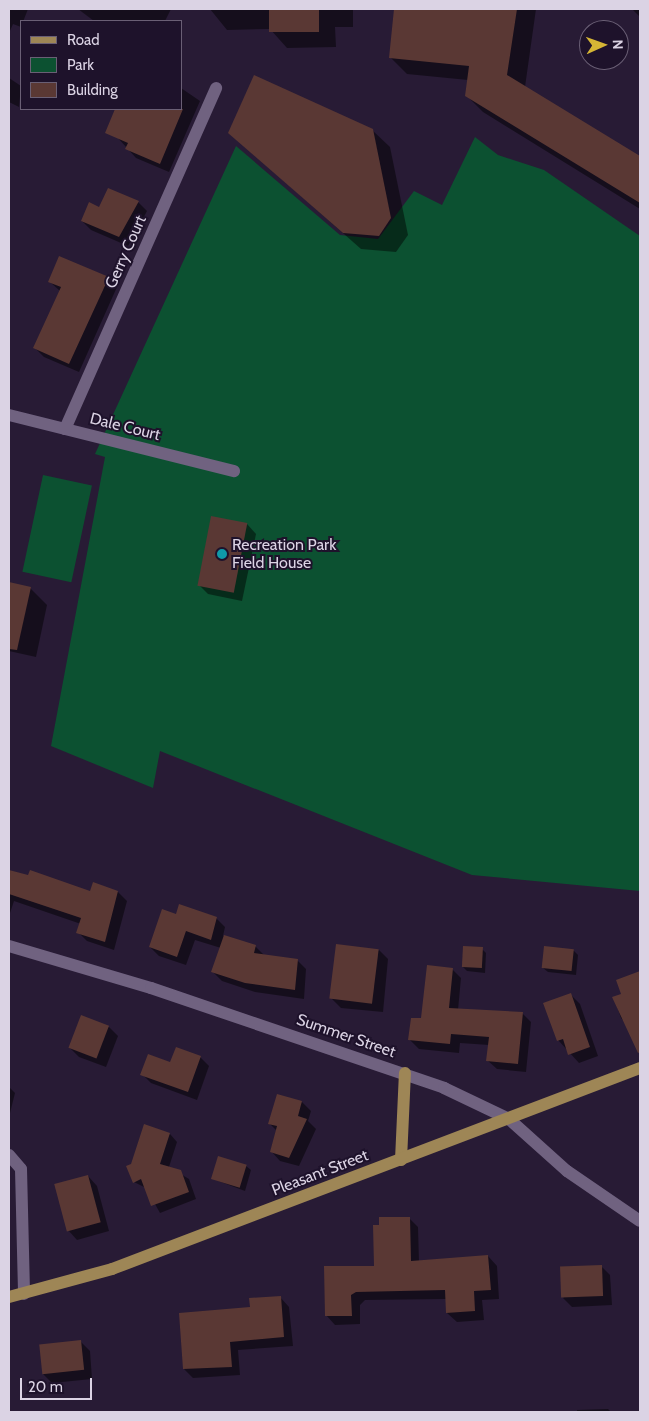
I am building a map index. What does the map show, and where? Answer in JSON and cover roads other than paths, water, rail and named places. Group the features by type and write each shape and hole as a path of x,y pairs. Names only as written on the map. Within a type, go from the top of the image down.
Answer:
{"main road":[{"name":"Pleasant Street","path":"9,1297 112,1269 640,1068"},
{"path":"401,1160 405,1074"}],"street":[{"name":"Gerry Court","path":"65,429 216,88"},
{"name":"Dale Court","path":"9,415 234,472"},
{"name":"Summer Street","path":"9,946 151,988 405,1074 508,1119 567,1171 640,1222"},
{"path":"9,1155 21,1169 24,1294"}],"place":[{"name":"Recreation Park Field House","path":"222,554"}]}
